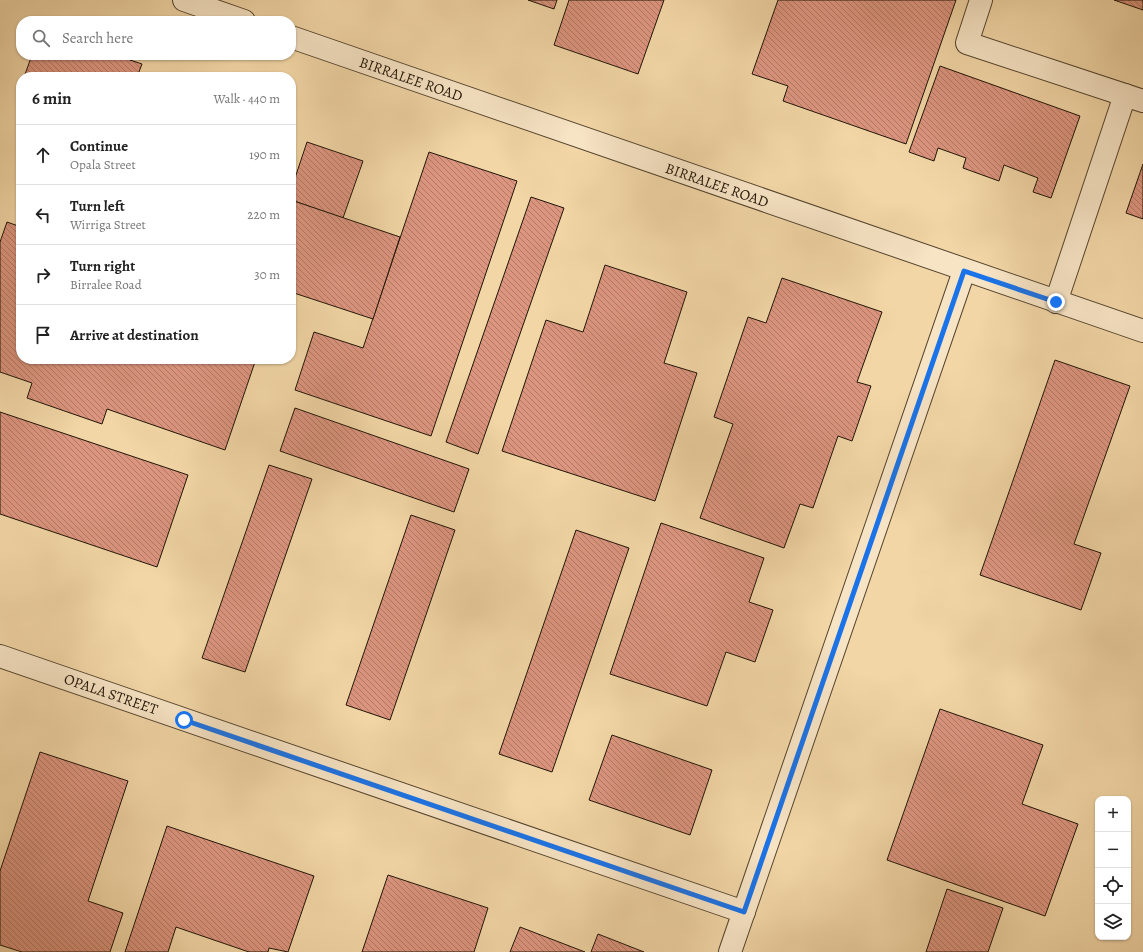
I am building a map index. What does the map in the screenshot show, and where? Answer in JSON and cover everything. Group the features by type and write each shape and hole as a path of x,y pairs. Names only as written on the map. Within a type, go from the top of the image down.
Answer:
{"street":[{"path":"184,0 230,16"},
{"path":"981,0 966,43 1134,98 1056,302"},
{"name":"BIRRALEE ROAD","path":"296,39 1143,332"},
{"path":"730,952 964,271"},
{"name":"OPALA STREET","path":"0,656 744,912"}],"building":[{"path":"528,0 557,0 554,9"},
{"path":"569,0 664,0 638,74 554,45"},
{"path":"778,0 956,0 906,144 783,101 788,86 752,74"},
{"path":"1114,0 1143,0 1143,10"},
{"path":"30,60 130,60 142,64 139,72 26,72"},
{"path":"940,66 1080,116 1051,198 1033,192 1038,178 1004,165 999,181 963,168 966,158 938,148 934,161 909,152"},
{"path":"307,142 363,161 343,218 296,202 296,175"},
{"path":"429,152 517,181 431,436 295,390 314,332 363,348"},
{"path":"1143,164 1143,219 1126,213"},
{"path":"531,197 564,208 478,454 446,442"},
{"path":"296,202 400,237 373,319 296,294"},
{"path":"7,222 16,225 16,364 254,364 225,450 107,409 102,424 27,398 32,383 0,372 0,242"},
{"path":"605,265 687,292 664,363 697,373 655,501 502,451 546,320 583,332"},
{"path":"782,278 882,312 857,382 871,386 852,441 838,436 813,508 800,504 784,548 700,518 733,424 714,417 748,317 766,323"},
{"path":"1055,360 1130,386 1074,544 1101,553 1081,610 980,575"},
{"path":"295,408 469,469 454,512 280,451"},
{"path":"0,412 188,475 157,567 0,514"},
{"path":"269,465 312,479 245,672 202,658"},
{"path":"411,515 455,530 390,720 346,705"},
{"path":"661,523 764,558 749,602 773,610 755,662 726,652 707,706 610,674"},
{"path":"576,530 629,548 552,772 499,754"},
{"path":"940,709 1043,745 1022,804 1078,824 1045,916 887,860"},
{"path":"612,735 712,770 690,835 589,800"},
{"path":"40,752 128,781 88,901 123,913 110,952 22,952 0,945 0,871"},
{"path":"167,826 314,876 288,952 269,948 268,952 249,952 176,927 168,952 125,952"},
{"path":"388,875 488,908 474,952 362,952"},
{"path":"947,889 1003,908 988,952 926,952"},
{"path":"520,927 585,952 510,952"},
{"path":"598,934 644,952 591,952"}],"route":[{"path":"184,720 744,912 964,271 1056,302"}]}
